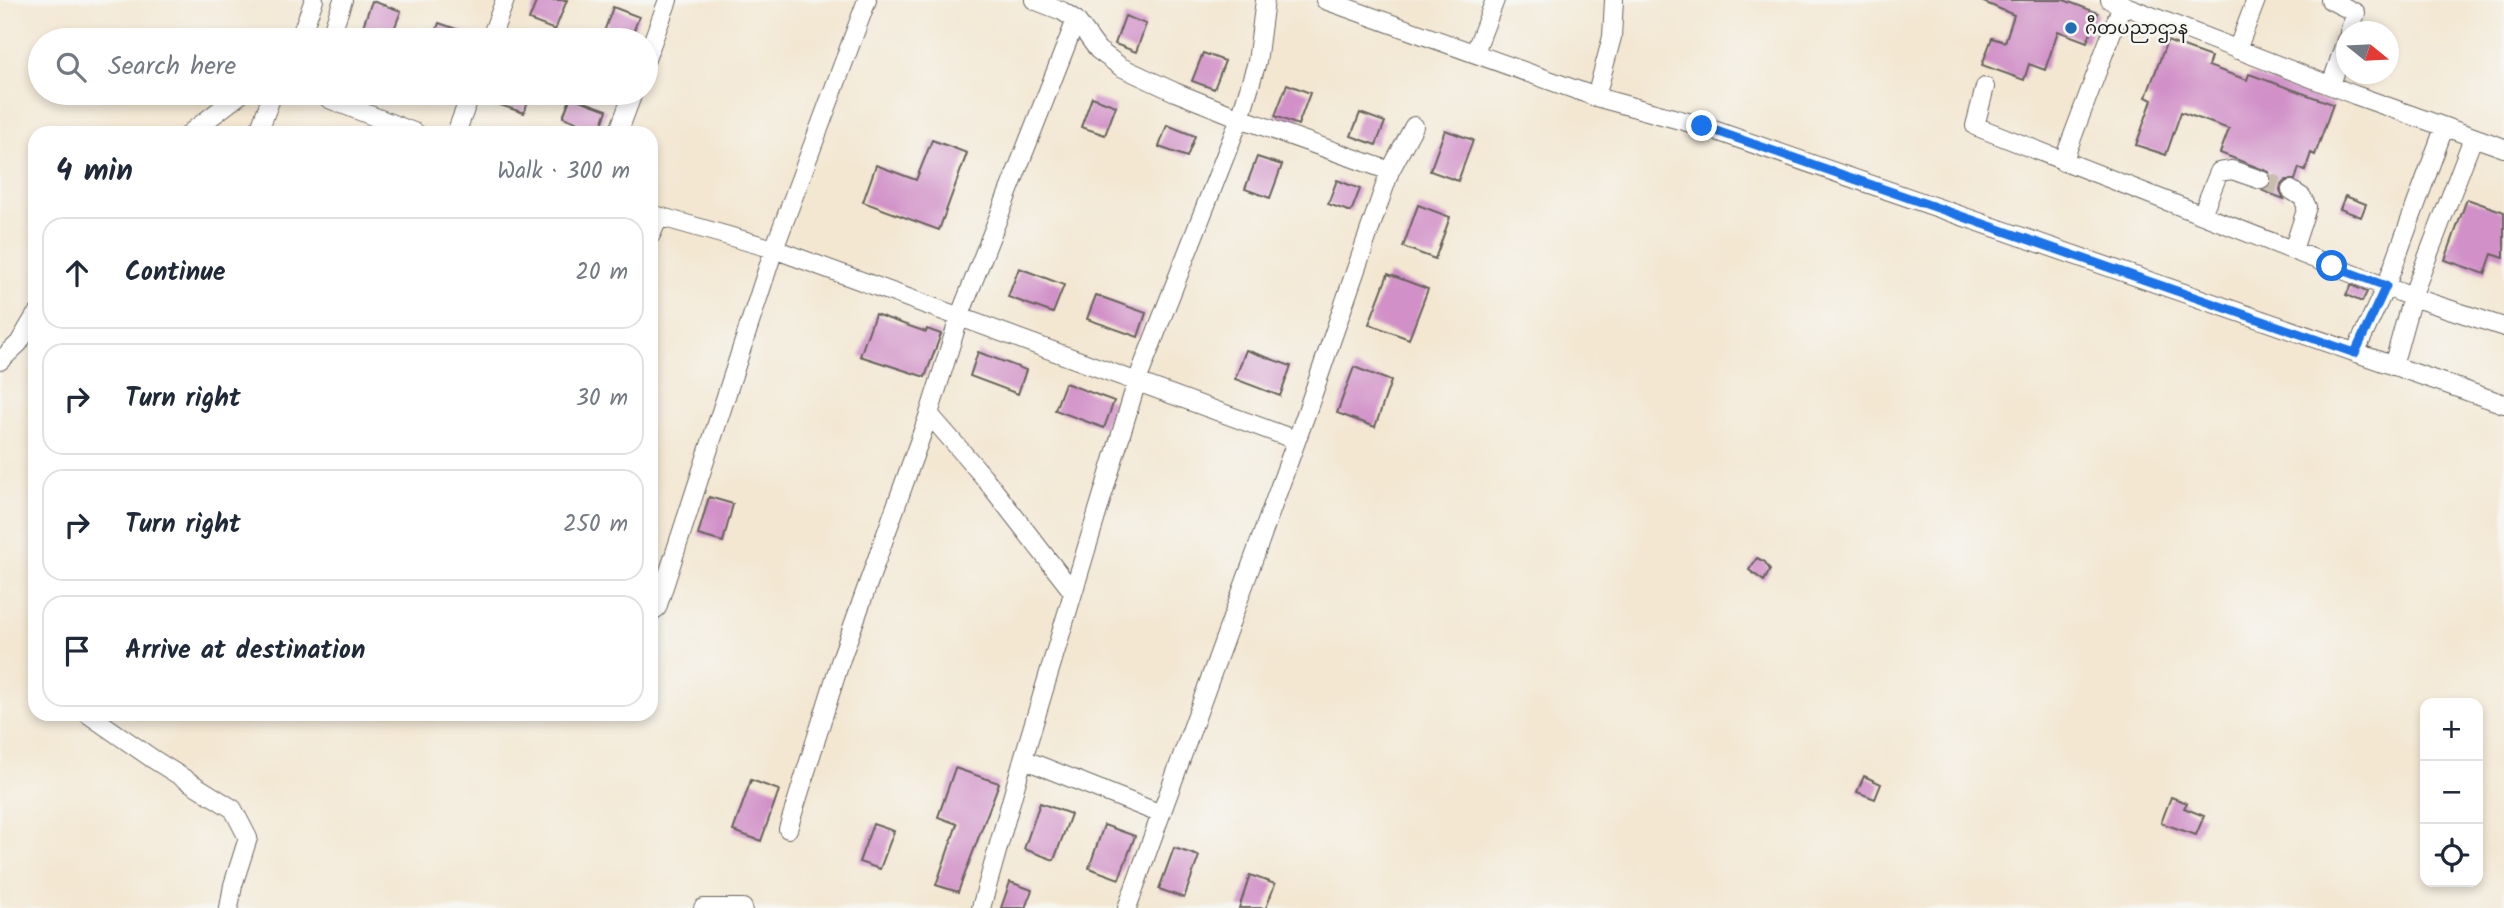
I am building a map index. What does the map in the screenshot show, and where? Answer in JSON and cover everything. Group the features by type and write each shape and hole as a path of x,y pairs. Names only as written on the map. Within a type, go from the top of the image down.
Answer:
{"street":[{"path":"304,28 314,0"},
{"path":"333,28 343,0"},
{"path":"494,28 505,0"},
{"path":"658,28 668,0"},
{"path":"658,605 774,249 867,0"},
{"path":"1034,0 1062,11 1076,20 1098,50 1121,67 1240,118 1390,171"},
{"path":"982,908 1023,759 1137,381 1240,118 1257,62 1265,0"},
{"path":"1325,0 1596,97 1702,126 2504,404"},
{"path":"1475,52 1495,0"},
{"path":"1596,97 1612,37 1614,0"},
{"path":"2237,50 2256,0"},
{"path":"2330,0 2356,13 2353,21"},
{"path":"2063,162 2116,2 2444,128 2504,148"},
{"path":"788,829 841,659 929,414 960,315 1076,20"},
{"path":"2330,85 2336,69"},
{"path":"1985,87 1975,126 2412,297 2504,327"},
{"path":"199,126 226,105"},
{"path":"261,126 268,105"},
{"path":"344,105 398,126"},
{"path":"459,126 466,105"},
{"path":"621,126 628,105"},
{"path":"1127,908 1390,171 1414,125"},
{"path":"2355,353 2386,286 2444,128"},
{"path":"2393,366 2412,297 2473,138"},
{"path":"2202,214 2219,172 2232,170 2261,180"},
{"path":"2291,190 2302,197 2307,207 2293,250"},
{"path":"658,216 774,249 1296,440"},
{"path":"0,361 19,343 28,328"},
{"path":"929,414 984,477 1073,592"},
{"path":"98,721 233,809 248,838 233,885 229,908"},
{"path":"1023,759 1161,814"},
{"path":"703,908 743,908"}],"building":[{"path":"537,0 567,0 556,28 529,20"},
{"path":"1979,0 2064,0 2098,13 2087,42 2058,31 2045,70 2029,64 2024,80 1982,65 1992,38 2005,42 2014,15"},
{"path":"372,1 401,11 395,28 362,28"},
{"path":"613,7 639,17 635,28 605,28"},
{"path":"1125,16 1146,24 1136,52 1115,44"},
{"path":"439,23 453,28 437,28"},
{"path":"2167,41 2211,57 2208,66 2247,80 2249,74 2333,104 2315,155 2311,153 2305,171 2299,168 2295,180 2286,180 2281,185 2284,199 2263,191 2272,183 2269,172 2220,153 2229,129 2181,112 2166,155 2136,145 2152,100 2146,97"},
{"path":"1203,53 1225,61 1214,89 1192,81"},
{"path":"1287,84 1310,93 1298,125 1275,116"},
{"path":"1092,97 1116,106 1105,135 1081,127"},
{"path":"500,105 527,105 524,113"},
{"path":"568,105 593,105 607,110 602,126 587,126 563,117"},
{"path":"1360,113 1385,122 1376,145 1351,136"},
{"path":"1167,125 1195,136 1187,157 1159,147"},
{"path":"1445,130 1473,140 1458,181 1430,171"},
{"path":"932,140 967,153 939,230 863,202 876,165 916,180"},
{"path":"1257,157 1282,165 1270,198 1245,189"},
{"path":"1337,180 1360,189 1351,212 1328,204"},
{"path":"2345,196 2366,204 2361,217 2340,209"},
{"path":"2467,199 2504,212 2504,258 2492,254 2485,274 2445,260"},
{"path":"1418,205 1450,217 1435,259 1403,247"},
{"path":"1019,268 1064,285 1053,313 1008,297"},
{"path":"1388,274 1428,289 1409,339 1369,324"},
{"path":"2351,285 2367,292 2362,302 2346,295"},
{"path":"1096,295 1146,313 1138,337 1087,319"},
{"path":"875,314 926,332 927,329 941,334 925,377 860,356"},
{"path":"1246,350 1291,366 1280,396 1235,379"},
{"path":"978,352 1026,370 1018,394 970,376"},
{"path":"1354,367 1391,381 1375,427 1337,413"},
{"path":"1065,383 1114,401 1104,428 1055,410"},
{"path":"709,497 733,504 723,542 698,535"},
{"path":"1757,558 1765,562 1770,570 1764,581 1749,570"},
{"path":"955,768 999,783 958,892 936,885 957,824 938,817"},
{"path":"1864,776 1881,784 1875,799 1857,792"},
{"path":"751,780 779,790 761,841 733,831"},
{"path":"2171,797 2187,803 2184,808 2204,816 2196,835 2161,823"},
{"path":"1040,803 1071,814 1054,860 1024,849"},
{"path":"873,824 894,831 880,869 859,862"},
{"path":"1104,825 1135,836 1119,879 1089,868"},
{"path":"1174,848 1199,856 1184,898 1159,889"},
{"path":"1250,875 1275,884 1266,908 1239,908"},
{"path":"1010,882 1032,890 1025,908 1001,908"}],"tunnel":[{"path":"2261,180 2291,190"}],"place":[{"name":"ဂီတပညာဌာန","path":"2071,28"}],"route":[{"path":"1702,126 2355,353 2386,286 2332,266"}]}
